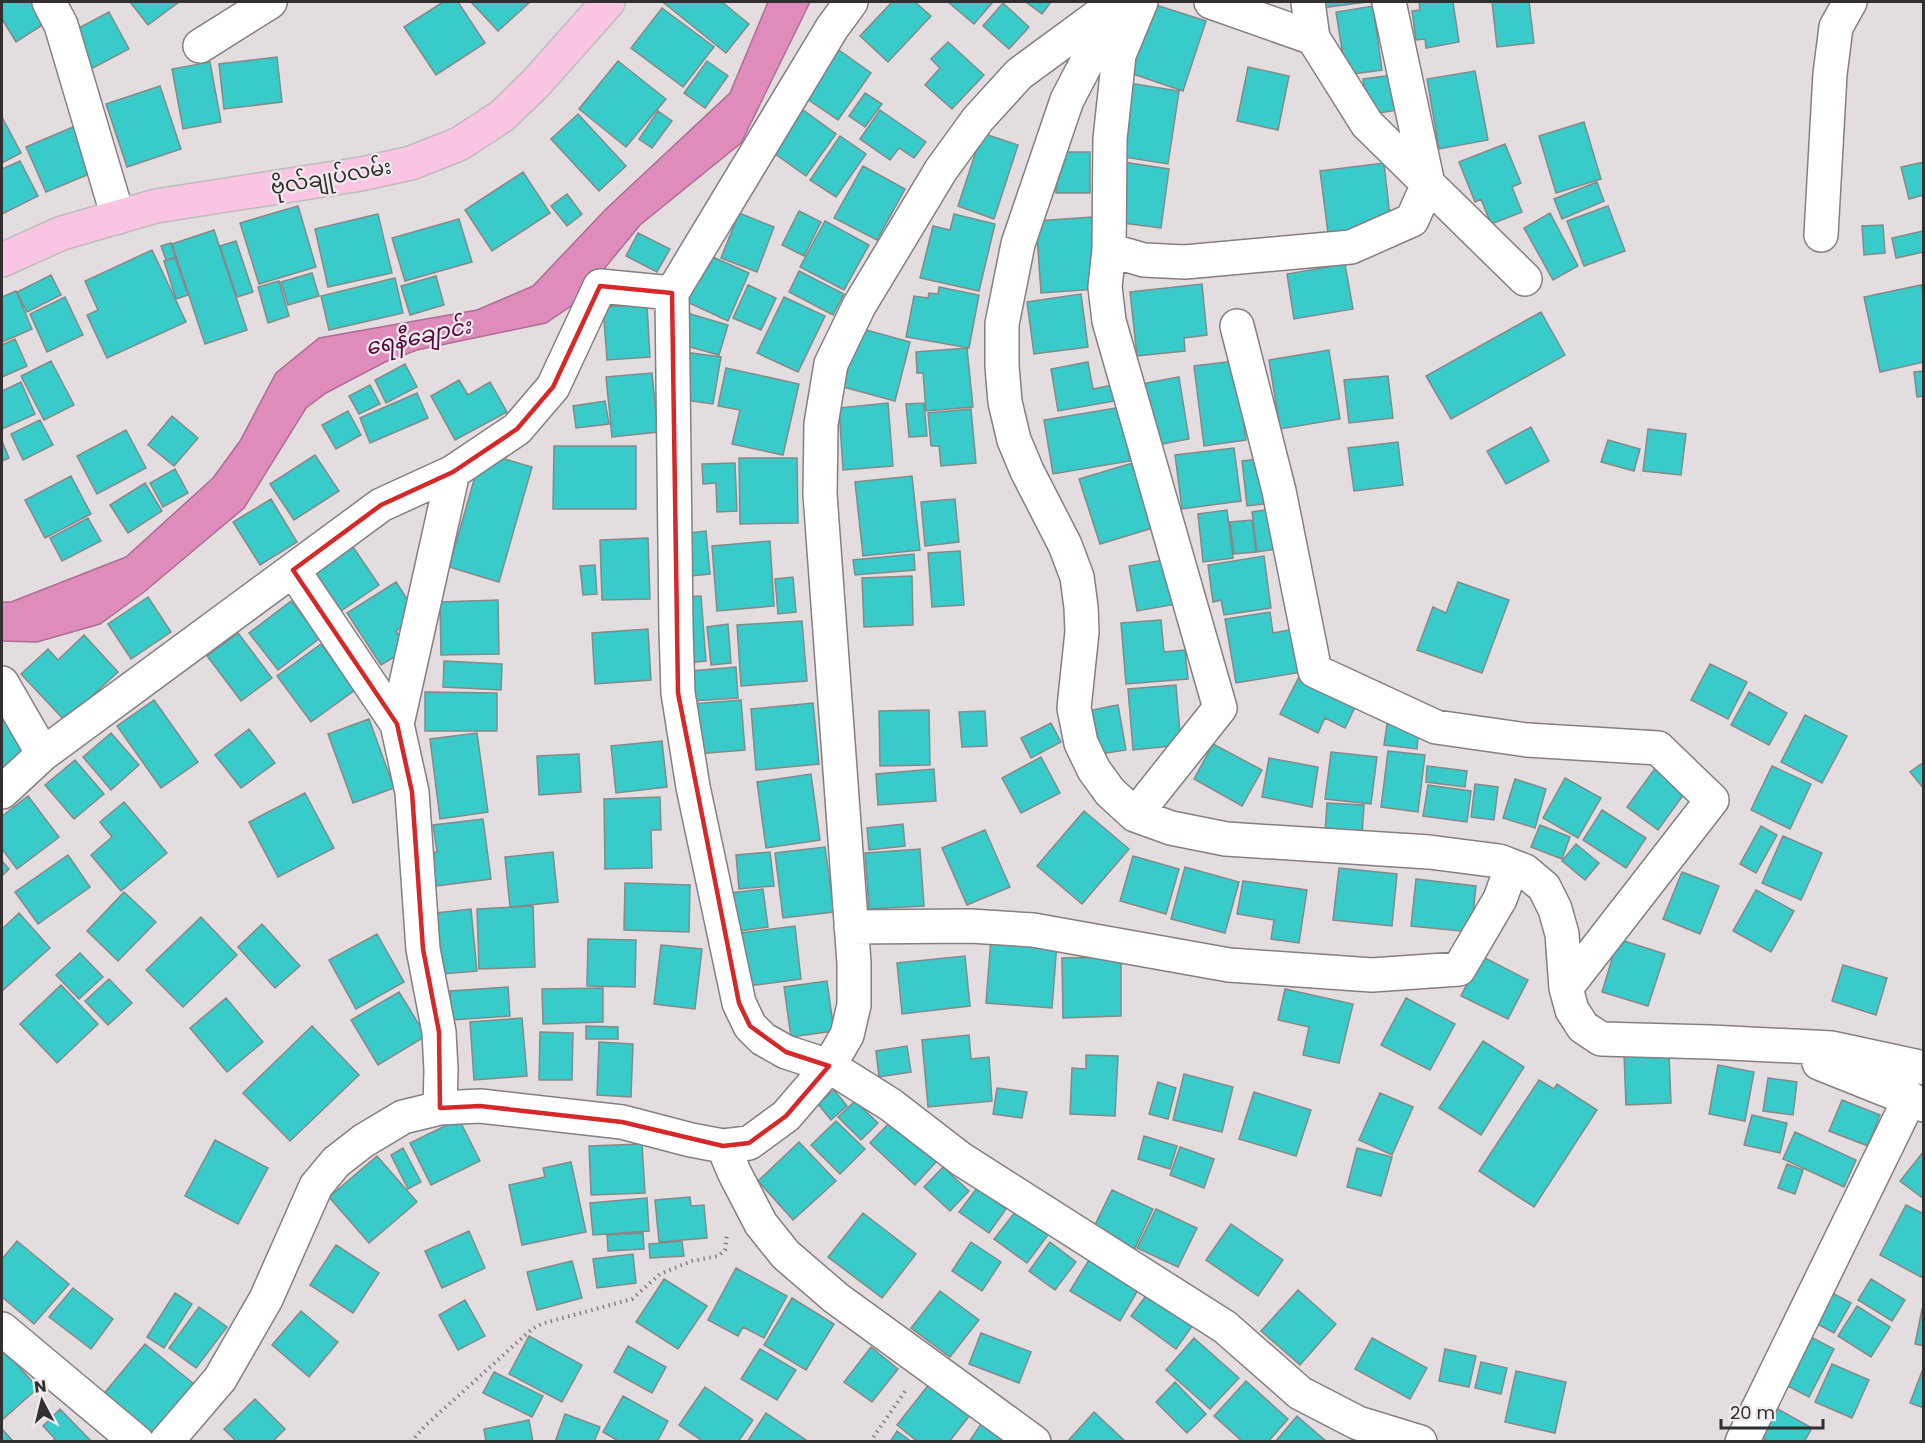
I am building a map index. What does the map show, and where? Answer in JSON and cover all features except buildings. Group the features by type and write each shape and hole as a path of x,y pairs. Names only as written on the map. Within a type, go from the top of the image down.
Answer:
{"main road":[{"name":"ဗိုလ်‌ချုပ်‌လမ်း","path":"2,260 62,233 156,207 361,174 411,163 459,144 502,116 536,83 608,2"}],"street":[{"path":"49,2 61,25 118,218"},
{"path":"200,46 270,2"},
{"path":"851,2 832,28 672,293 678,693 693,787 740,1003 750,1026 763,1039 786,1052 829,1066 891,1105 961,1159 1225,1327 1300,1393 1358,1423 1420,1442"},
{"path":"1117,2 1067,100 1018,243 1002,324 1005,402 1014,440 1027,471 1065,545 1077,577 1082,607 1082,632 1074,708 1081,743 1094,770 1110,792 1136,815 1171,828 1226,839 1430,852 1499,861 1525,871 1544,887 1555,909 1562,934 1566,988 1572,1010 1583,1027 1601,1039 1832,1048 1923,1068"},
{"path":"166,1442 220,1379 266,1299 316,1186 336,1162 363,1141 403,1118 440,1108 480,1106 622,1122 723,1146 749,1143 786,1116 829,1066 847,1035 854,1005 854,963 820,494 821,424 831,364 860,306 941,170 978,119 1019,74 1117,2"},
{"path":"1136,815 1220,708 1109,321 1105,287 1109,250 1110,140 1119,55 1141,2"},
{"path":"1211,2 1313,38"},
{"path":"1308,2 1313,38 1367,124 1525,279"},
{"path":"1109,250 1144,260 1185,262 1352,247 1412,220 1428,184 1389,2"},
{"path":"1821,235 1830,74 1836,27 1850,2"},
{"path":"2,792 42,754 381,505 453,472 517,429 553,387 600,286 672,293"},
{"path":"1237,326 1279,491 1315,671 1436,727 1527,740 1658,748 1712,800 1566,988"},
{"path":"397,724 453,472"},
{"path":"293,570 397,724 412,792 423,949 439,1032 440,1108"},
{"path":"2,683 42,754"},
{"path":"851,927 970,926 1033,930 1229,965 1360,974 1459,969 1500,899 1512,866"},
{"path":"1742,1044 1775,1050 1833,1067 1917,1101 1742,1442"},
{"path":"723,1146 761,1224 786,1255 836,1298 1034,1442"},
{"path":"2,1329 137,1442"}],"path":[{"path":"411,1442 425,1425 532,1329 540,1324 632,1299 660,1274 692,1261 718,1256 725,1250 728,1229"},
{"path":"870,1442 925,1362"}],"highlighted area":[{"path":"600,286 672,293 678,693 739,1003 750,1026 786,1052 829,1066 786,1116 749,1143 723,1146 622,1122 480,1106 440,1108 439,1032 423,949 412,792 397,724 293,570 381,505 453,472 517,429 553,387"}],"water":[{"name":"ရေနီချောင်း","path":"768,2 810,2 741,143 640,225 577,302 546,323 417,350 385,362 326,393 306,408 244,508 144,592 100,624 37,642 2,641 2,602 11,602 126,557 213,478 240,441 276,373 319,338 477,310 533,286 606,209 730,93"}]}
